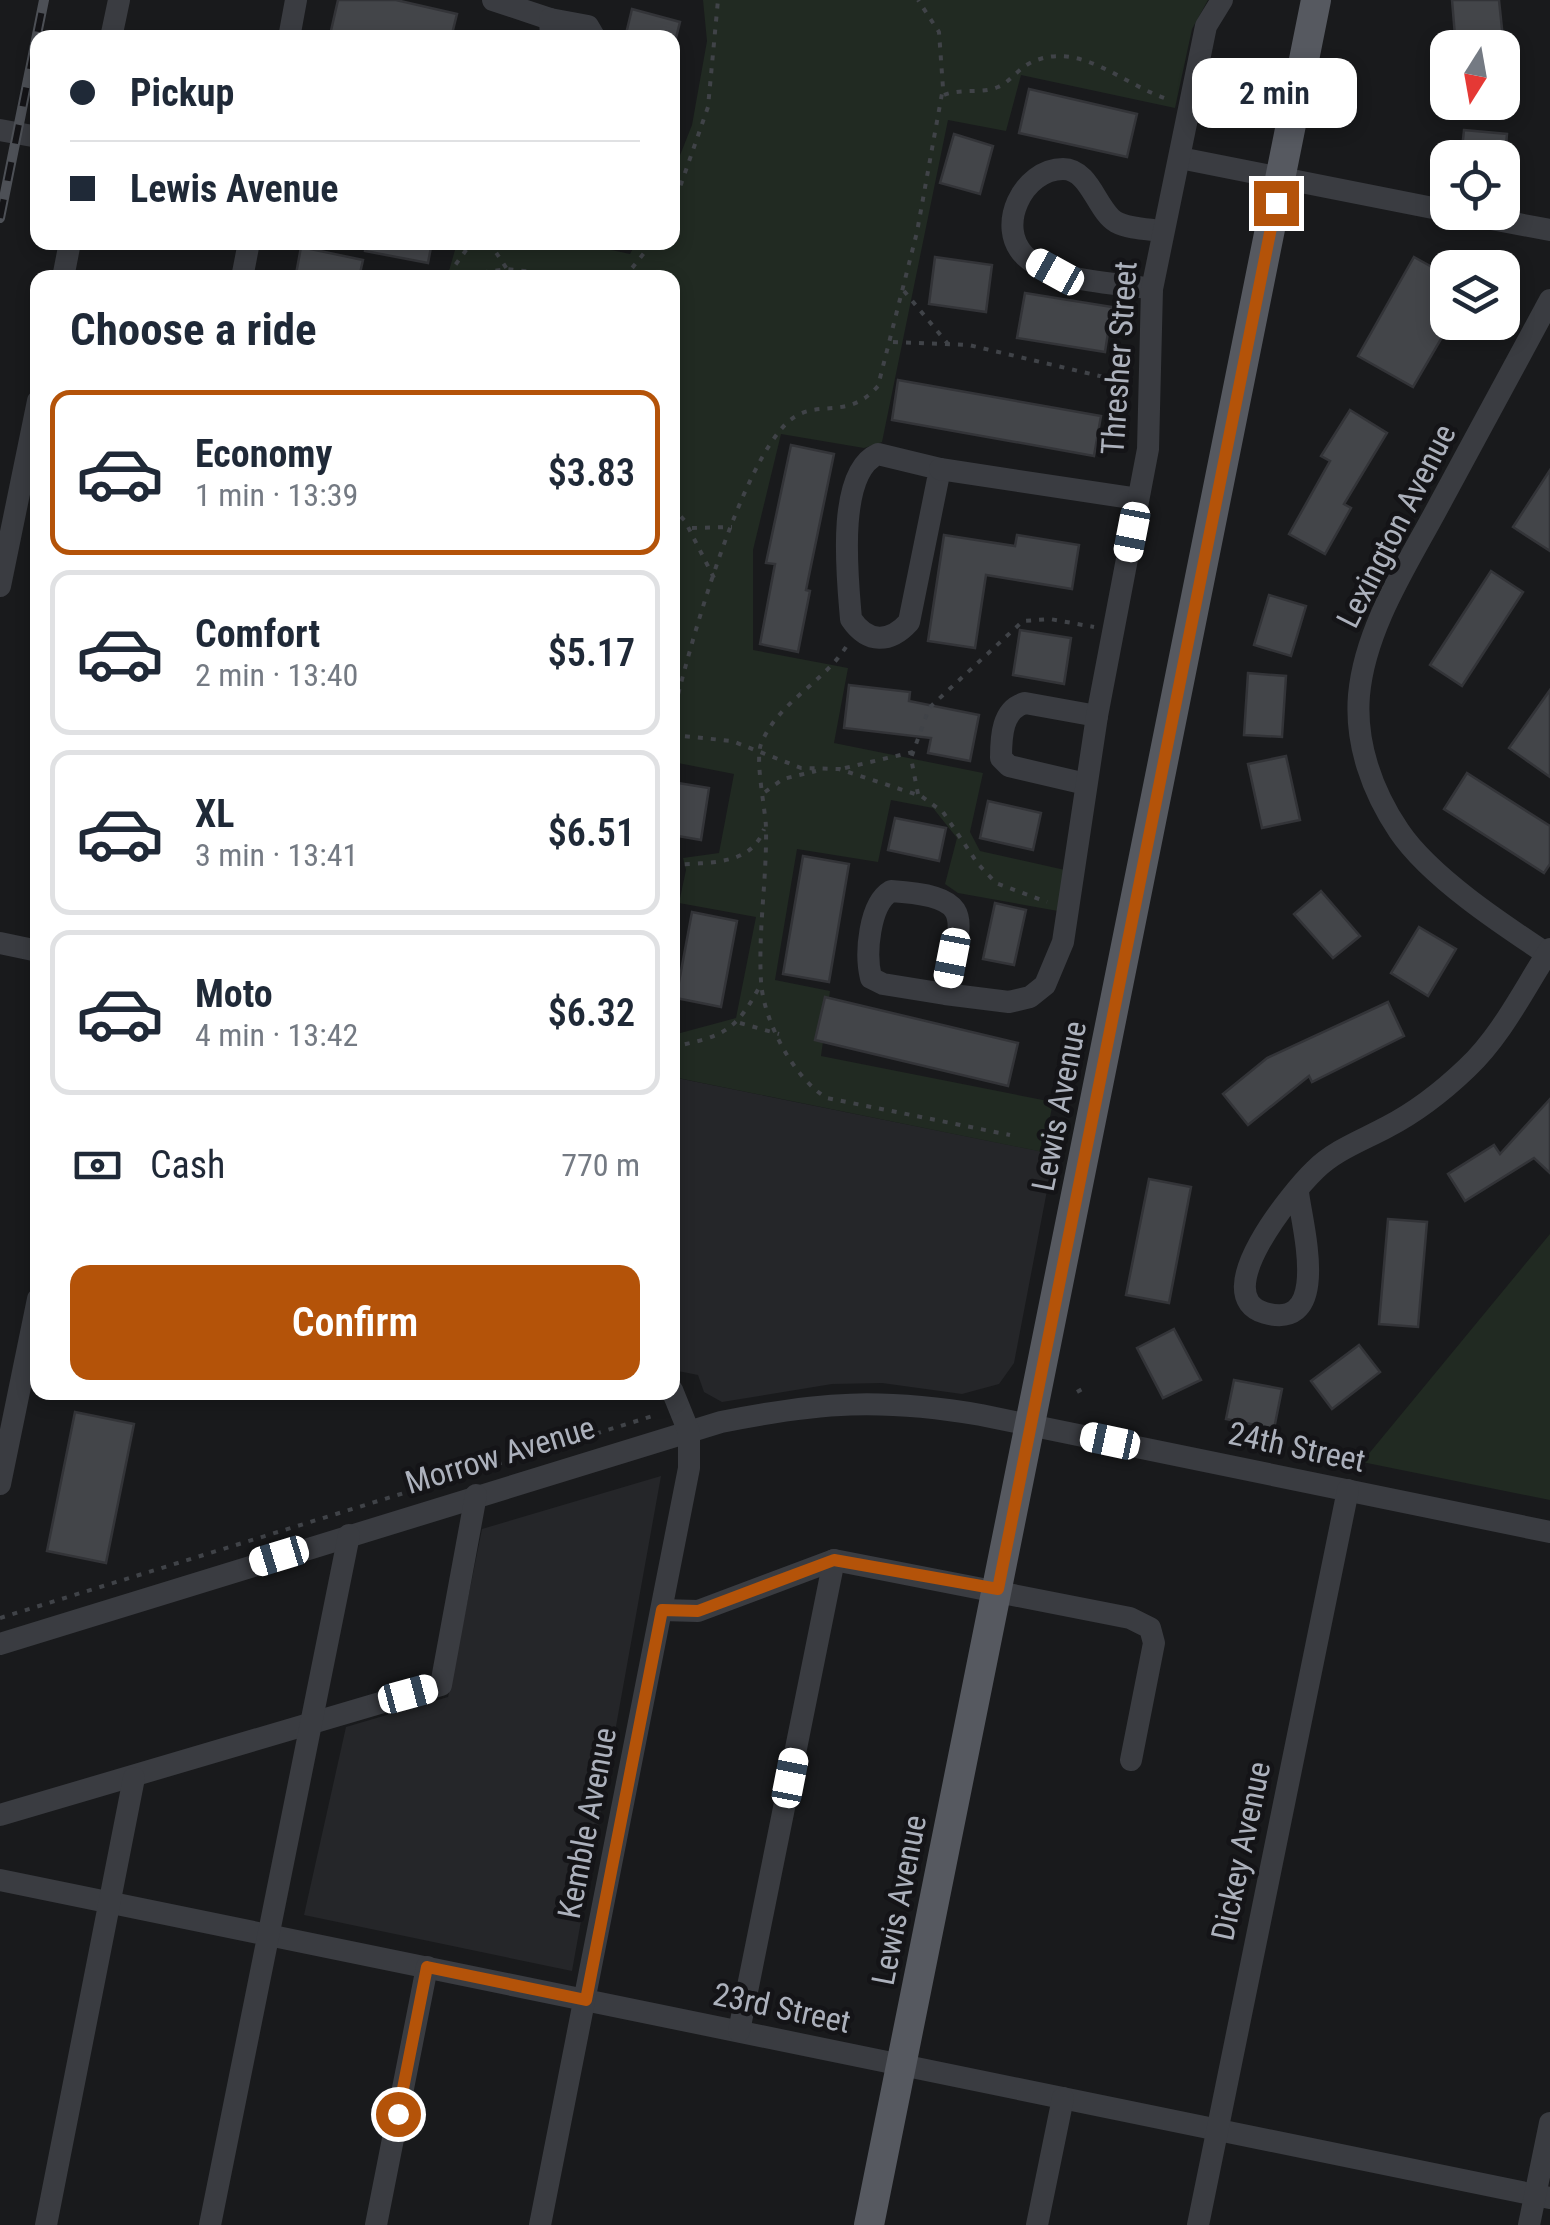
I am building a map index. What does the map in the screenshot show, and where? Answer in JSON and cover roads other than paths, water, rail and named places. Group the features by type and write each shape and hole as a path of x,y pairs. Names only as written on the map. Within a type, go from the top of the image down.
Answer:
{"main road":[{"name":"Lewis Avenue","path":"869,2225 1316,0"}],"street":[{"path":"113,30 119,0"},
{"path":"290,30 296,0"},
{"path":"493,0 551,28 588,26 590,30"},
{"name":"Thresher Street","path":"945,994 1009,1002 1030,997 1045,985 1056,964 1097,716 1148,449 1152,289 1206,26 1222,0"},
{"path":"0,130 30,136"},
{"path":"1180,158 1430,208"},
{"path":"1152,289 1055,272 1024,255 1012,232 1012,218 1032,180 1061,169 1075,172 1112,220 1162,231"},
{"path":"1520,224 1550,230"},
{"name":"Lexington Avenue","path":"1549,954 1432,868 1400,833 1374,788 1361,743 1359,694 1372,640 1394,589 1550,300"},
{"path":"0,586 30,440"},
{"path":"940,469 910,622 896,636 884,640 858,629 851,619 846,558 848,519 864,468 878,454 940,469 1138,499"},
{"path":"1086,784 1009,766 1002,758 1001,746 1008,714 1014,706 1025,703 1097,716"},
{"path":"891,890 931,893 948,899 956,910 959,923 945,994 883,984 871,978 868,965 876,905 891,890"},
{"path":"0,944 30,950"},
{"path":"1298,1192 1309,1286 1296,1306 1276,1314 1261,1312 1249,1303 1242,1288 1246,1268 1272,1224 1315,1170 1432,1098 1468,1067 1489,1044 1549,954"},
{"path":"0,1484 30,1338"},
{"path":"676,1400 689,1432"},
{"name":"Morrow Avenue","path":"0,1644 476,1495 689,1432 798,1406 898,1402 1030,1425"},
{"name":"24th Street","path":"1030,1425 1550,1532"},
{"name":"Kemble Avenue","path":"540,2225 690,1468 689,1432"},
{"name":"Dickey Avenue","path":"1198,2225 1348,1490"},
{"path":"0,1816 134,1778 312,1720 441,1685 476,1495"},
{"path":"210,2225 349,1534"},
{"path":"739,2031 834,1560"},
{"path":"662,1610 698,1611 834,1560 998,1589 1130,1618 1150,1628 1154,1643 1131,1760"},
{"path":"46,2225 134,1778"},
{"name":"23rd Street","path":"0,1880 902,2068 1543,2196"},
{"path":"376,2225 427,1967"},
{"path":"1037,2225 1063,2098"},
{"path":"1530,2225 1543,2196 1550,2123"}],"railway":[{"path":"38,30 44,0"},
{"path":"0,218 30,69"}]}
